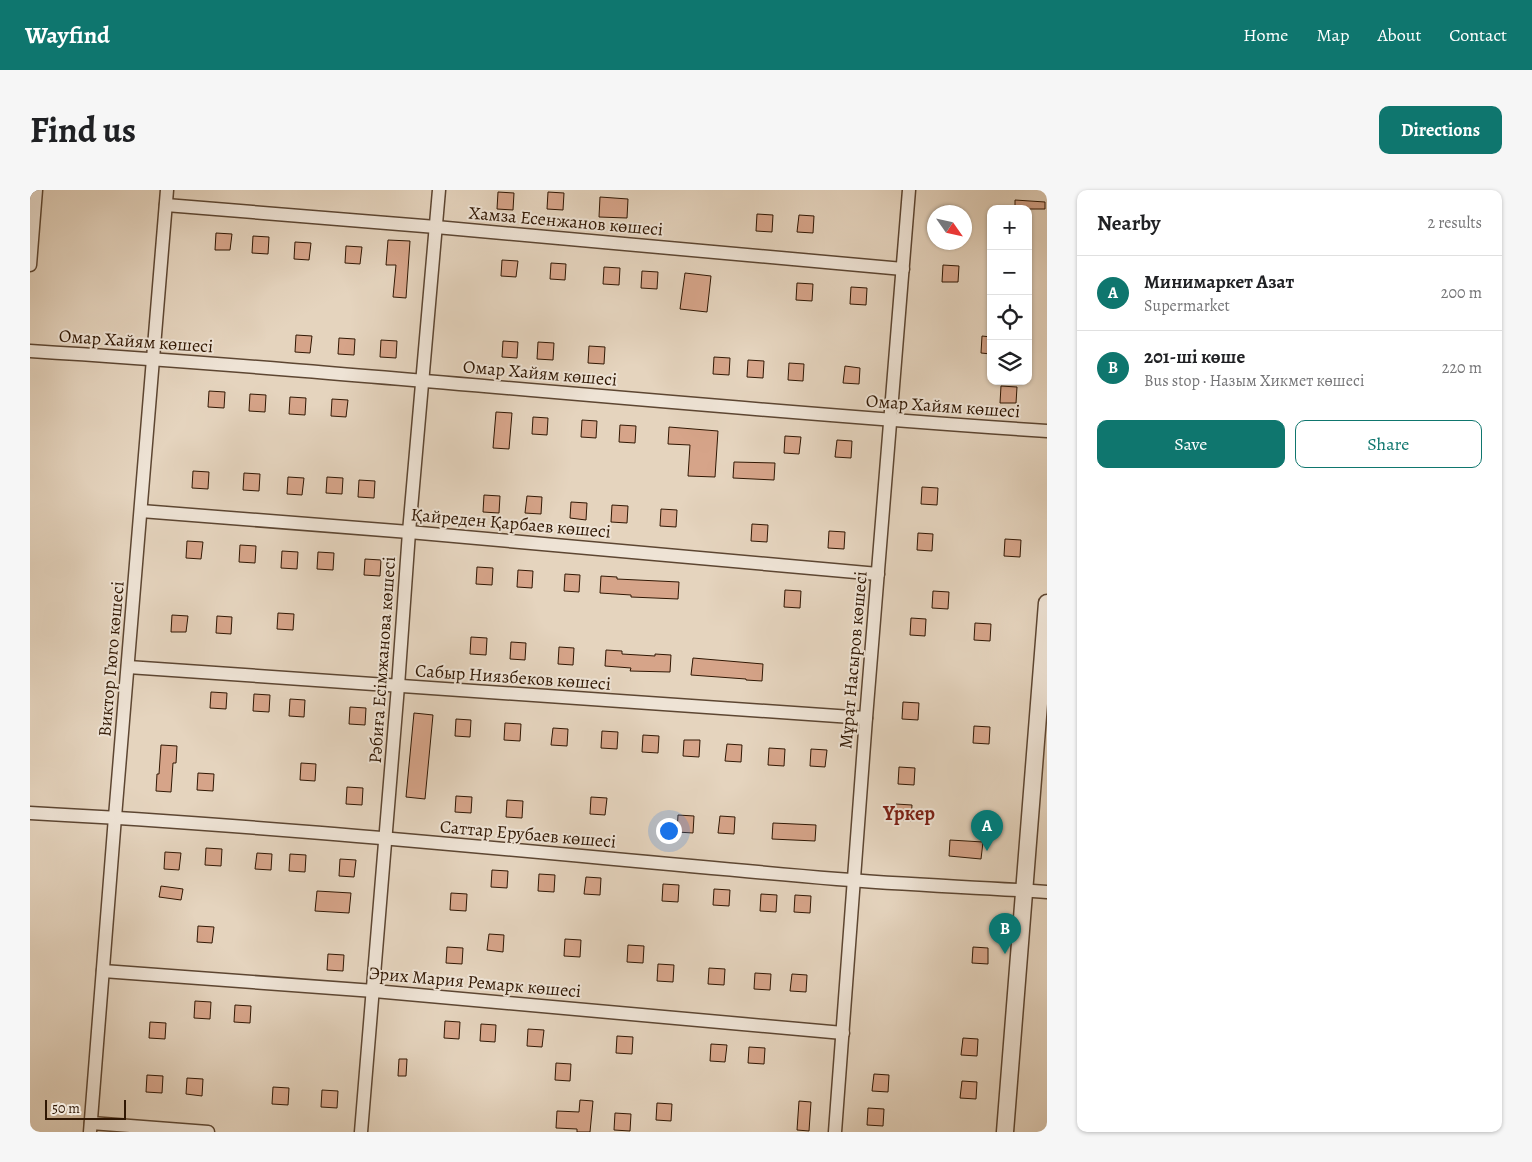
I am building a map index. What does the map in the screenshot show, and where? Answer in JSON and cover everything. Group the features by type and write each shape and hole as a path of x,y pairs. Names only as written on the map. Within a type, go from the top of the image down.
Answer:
{"street":[{"name":"Виктор Гюго көшесі","path":"91,1127 167,190"},
{"name":"Рәбиға Есімжанова көшесі","path":"361,1132 438,190"},
{"name":"Мұрат Насыров көшесі","path":"835,1132 866,718 909,190"},
{"path":"30,265 34,195"},
{"name":"Хамза Есенжанов көшесі","path":"166,205 903,269"},
{"name":"Омар Хайям көшесі","path":"30,351 423,380 891,421 1047,431"},
{"name":"Қайреден Қарбаев көшесі","path":"141,511 409,532 878,574"},
{"path":"1005,1132 1024,890 1041,742 1047,604"},
{"name":"Сабыр Ниязбеков көшесі","path":"128,667 866,718"},
{"name":"Саттар Ерубаев көшесі","path":"30,813 115,817 386,838 854,880 1047,892"},
{"name":"Эрих Мария Ремарк көшесі","path":"104,971 374,991 842,1032"},
{"path":"91,1127 208,1132"}],"building":[{"path":"498,192 514,193 513,210 497,209"},
{"path":"548,192 564,193 563,210 547,209"},
{"path":"600,197 628,199 627,218 599,217"},
{"path":"1015,200 1045,202 1045,209 1032,209 1032,205 1015,205"},
{"path":"757,214 773,215 772,232 756,231"},
{"path":"799,215 814,216 813,233 797,232"},
{"path":"216,233 232,234 230,250 215,250"},
{"path":"253,236 269,237 268,254 252,253"},
{"path":"388,240 410,241 406,298 393,297 396,265 386,265"},
{"path":"295,242 311,243 309,260 294,259"},
{"path":"346,246 362,247 360,264 345,263"},
{"path":"502,260 518,261 516,277 501,276"},
{"path":"551,263 566,264 565,280 550,279"},
{"path":"943,265 959,266 958,282 942,282"},
{"path":"604,267 620,268 619,285 603,284"},
{"path":"642,271 658,272 657,289 641,288"},
{"path":"685,273 711,276 707,312 680,309"},
{"path":"797,283 813,284 812,301 796,300"},
{"path":"851,287 867,288 866,305 850,304"},
{"path":"296,335 312,336 310,353 295,352"},
{"path":"982,336 987,337 987,354 981,353"},
{"path":"339,338 355,339 354,355 338,354"},
{"path":"381,340 397,341 396,358 380,357"},
{"path":"503,341 518,342 517,358 502,357"},
{"path":"538,342 554,343 553,360 537,359"},
{"path":"589,346 605,347 604,364 588,363"},
{"path":"714,357 730,358 729,375 713,374"},
{"path":"748,360 764,361 763,378 747,377"},
{"path":"789,363 804,364 803,381 788,380"},
{"path":"845,366 860,368 859,384 843,383"},
{"path":"1001,386 1017,387 1016,403 1000,403"},
{"path":"209,391 225,392 224,408 208,407"},
{"path":"250,394 266,395 265,412 249,411"},
{"path":"290,397 306,398 305,415 289,414"},
{"path":"332,399 348,400 346,417 331,416"},
{"path":"496,412 512,413 509,449 493,448"},
{"path":"533,417 548,418 547,435 532,434"},
{"path":"582,420 597,421 596,438 581,437"},
{"path":"620,425 636,426 635,443 619,442"},
{"path":"669,427 718,431 715,477 688,476 690,445 668,444"},
{"path":"785,436 801,437 799,454 784,453"},
{"path":"837,440 852,441 851,458 835,457"},
{"path":"734,462 775,463 774,480 733,478"},
{"path":"193,471 209,472 208,489 192,488"},
{"path":"244,473 260,474 259,491 243,490"},
{"path":"288,477 304,478 302,495 287,494"},
{"path":"327,477 343,478 342,494 326,493"},
{"path":"359,480 375,481 374,498 358,497"},
{"path":"922,487 938,488 937,505 921,504"},
{"path":"484,495 500,496 499,513 483,512"},
{"path":"527,496 542,497 541,514 525,513"},
{"path":"571,502 587,503 586,520 570,518"},
{"path":"612,505 628,506 627,523 611,522"},
{"path":"661,509 677,510 676,527 660,526"},
{"path":"752,524 768,525 767,542 751,541"},
{"path":"829,531 845,532 844,549 828,548"},
{"path":"918,533 933,534 932,551 917,550"},
{"path":"1005,539 1021,540 1020,557 1004,556"},
{"path":"187,541 203,542 201,559 186,558"},
{"path":"240,545 256,546 255,563 239,562"},
{"path":"282,551 298,552 297,569 281,568"},
{"path":"318,552 334,553 333,570 317,569"},
{"path":"365,559 381,560 380,576 364,575"},
{"path":"477,567 493,568 492,585 476,584"},
{"path":"518,570 533,571 532,588 517,587"},
{"path":"565,574 580,575 579,592 564,591"},
{"path":"601,576 617,577 617,579 679,582 678,599 631,597 631,595 600,593"},
{"path":"785,590 801,591 800,608 784,607"},
{"path":"933,591 949,592 948,609 932,608"},
{"path":"278,613 294,614 293,630 277,629"},
{"path":"172,615 188,616 186,632 171,632"},
{"path":"217,616 232,617 231,634 216,633"},
{"path":"911,618 926,619 925,636 910,635"},
{"path":"975,623 991,624 990,641 974,640"},
{"path":"471,637 487,638 486,655 470,654"},
{"path":"511,642 526,643 525,660 510,659"},
{"path":"559,647 574,648 573,665 558,664"},
{"path":"606,650 622,651 622,654 671,655 670,672 630,671 631,668 605,666"},
{"path":"693,658 763,664 762,681 691,675"},
{"path":"211,692 227,693 226,709 210,708"},
{"path":"254,694 270,695 269,712 253,711"},
{"path":"290,699 305,700 304,717 289,716"},
{"path":"903,702 919,703 918,720 902,719"},
{"path":"350,707 366,708 365,725 349,724"},
{"path":"414,713 433,715 425,799 406,797"},
{"path":"456,719 471,720 470,737 455,736"},
{"path":"505,723 521,724 520,741 504,740"},
{"path":"974,726 990,727 989,744 973,743"},
{"path":"553,728 568,729 567,746 551,745"},
{"path":"602,731 618,732 617,749 601,748"},
{"path":"643,735 659,736 658,753 642,752"},
{"path":"684,740 700,740 699,757 683,756"},
{"path":"727,744 742,745 741,762 725,761"},
{"path":"161,745 177,746 176,763 173,763 171,792 156,791"},
{"path":"769,748 785,749 784,766 768,765"},
{"path":"811,749 827,750 825,767 810,766"},
{"path":"301,763 316,764 315,781 300,780"},
{"path":"899,767 915,768 914,785 898,784"},
{"path":"198,773 214,774 213,791 197,790"},
{"path":"347,787 363,788 362,805 346,804"},
{"path":"456,796 472,797 471,813 455,812"},
{"path":"591,797 607,798 605,815 590,814"},
{"path":"507,800 523,801 522,818 506,817"},
{"path":"896,804 912,805 911,821 895,820"},
{"path":"678,815 694,816 693,833 677,832"},
{"path":"720,816 735,817 734,834 718,833"},
{"path":"773,823 816,825 815,841 772,839"},
{"path":"950,840 983,842 981,859 949,856"},
{"path":"206,848 222,849 221,866 205,865"},
{"path":"165,852 181,853 179,870 164,869"},
{"path":"257,853 272,854 271,870 255,869"},
{"path":"290,854 306,855 305,872 289,871"},
{"path":"340,859 356,860 354,877 339,876"},
{"path":"492,870 508,871 507,888 491,887"},
{"path":"539,874 555,875 554,892 538,891"},
{"path":"586,877 601,878 600,895 584,894"},
{"path":"663,884 679,885 678,902 662,901"},
{"path":"161,886 183,889 181,900 159,897"},
{"path":"714,889 730,890 729,906 713,905"},
{"path":"317,891 351,893 349,913 315,911"},
{"path":"451,893 467,894 466,911 450,910"},
{"path":"761,894 777,895 776,912 760,911"},
{"path":"795,895 811,896 810,913 794,912"},
{"path":"198,926 214,927 212,943 197,942"},
{"path":"489,934 504,935 503,952 487,950"},
{"path":"565,939 581,940 580,957 564,956"},
{"path":"628,945 644,946 643,963 627,962"},
{"path":"447,947 463,948 462,964 446,963"},
{"path":"973,947 988,948 988,964 972,963"},
{"path":"328,954 344,955 343,971 327,970"},
{"path":"658,964 674,965 673,982 657,981"},
{"path":"709,968 725,969 724,985 708,984"},
{"path":"755,973 771,974 770,990 754,989"},
{"path":"792,974 807,975 806,992 790,991"},
{"path":"195,1001 211,1002 210,1019 194,1018"},
{"path":"235,1005 251,1006 250,1023 234,1022"},
{"path":"445,1021 460,1022 459,1039 444,1038"},
{"path":"150,1022 166,1023 165,1039 149,1038"},
{"path":"481,1024 496,1025 495,1042 480,1041"},
{"path":"528,1029 544,1030 542,1047 527,1046"},
{"path":"617,1036 633,1037 632,1054 616,1053"},
{"path":"963,1038 978,1039 977,1056 961,1055"},
{"path":"711,1044 727,1045 725,1062 710,1061"},
{"path":"749,1047 765,1048 764,1064 748,1063"},
{"path":"399,1059 407,1059 406,1076 398,1076"},
{"path":"556,1063 571,1064 570,1081 555,1080"},
{"path":"874,1074 889,1075 888,1092 872,1091"},
{"path":"147,1075 163,1076 162,1093 146,1092"},
{"path":"187,1078 203,1079 202,1096 186,1094"},
{"path":"962,1081 977,1082 976,1099 960,1098"},
{"path":"273,1087 289,1088 288,1105 272,1104"},
{"path":"322,1090 338,1091 337,1108 321,1107"},
{"path":"580,1100 593,1101 590,1132 577,1132 577,1129 556,1128 557,1111 579,1112"},
{"path":"799,1101 811,1102 809,1131 797,1130"},
{"path":"657,1103 672,1104 671,1121 656,1120"},
{"path":"868,1108 884,1109 883,1126 867,1125"},
{"path":"615,1113 631,1114 630,1131 614,1130"}],"place":[{"name":"Минимаркет Азат","path":"987,851"},
{"name":"201-ші көше","path":"1005,954"}],"district":[{"name":"Үркер","path":"909,813"}]}
